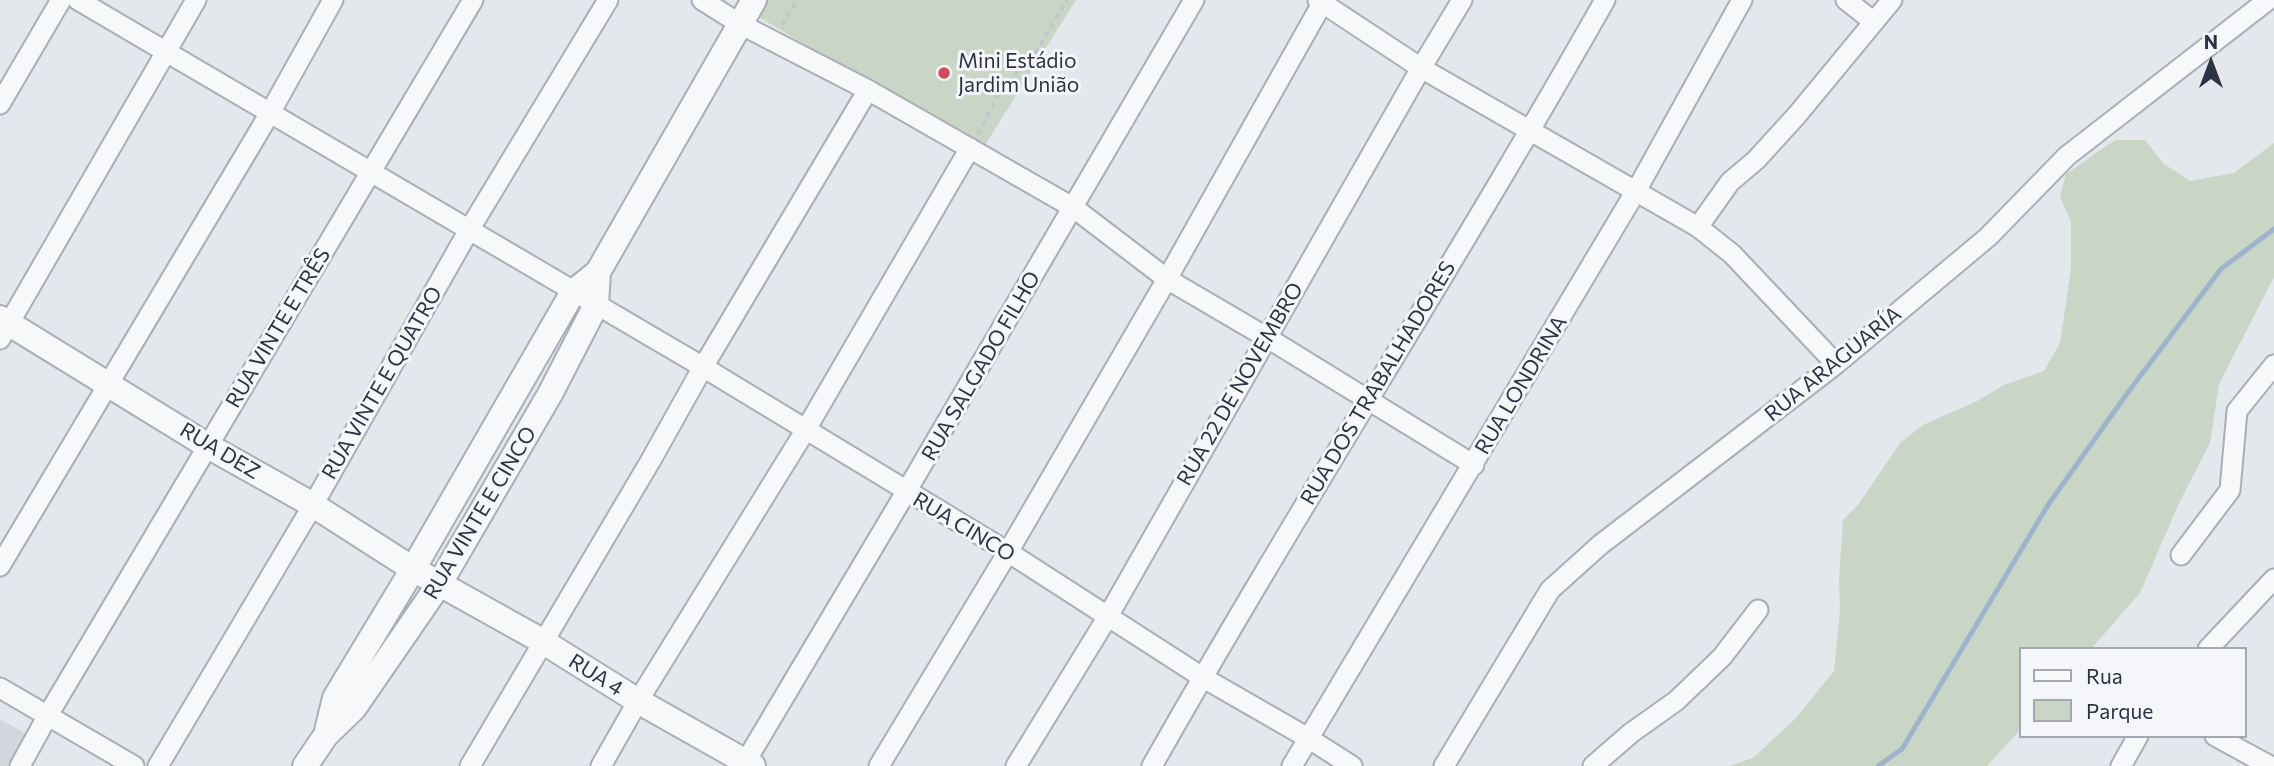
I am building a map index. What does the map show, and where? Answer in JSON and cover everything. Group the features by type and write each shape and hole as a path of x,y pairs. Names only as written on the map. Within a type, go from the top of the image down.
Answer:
{"street":[{"path":"0,104 61,0"},
{"name":"RUA CINCO","path":"78,0 703,367 1008,552 1202,677 1352,766"},
{"path":"3,327 196,0"},
{"path":"0,566 270,113 333,0"},
{"name":"RUA VINTE E TRÊS","path":"20,766 473,0"},
{"name":"RUA VINTE E QUATRO","path":"158,766 313,505 469,230 608,0"},
{"path":"702,0 740,24 868,90 1074,208 1167,279 1474,465"},
{"name":"RUA VINTE E CINCO","path":"326,735 335,698 573,292 598,272 754,0"},
{"name":"RUA SALGADO FILHO","path":"747,765 1194,0"},
{"name":"RUA 22 DE NOVEMBRO","path":"1016,766 1107,618 1462,0"},
{"name":"RUA DOS TRABALHADORES","path":"1152,766 1202,677 1530,132 1605,0"},
{"name":"RUA LONDRINA","path":"1292,766 1636,191 1742,0"},
{"path":"1846,0 1874,22"},
{"path":"1698,227 1730,183 1756,160 1797,115 1892,0"},
{"name":"RUA ARAGUARÍA","path":"1444,766 1550,590 1600,545 1836,364 1988,237 2067,156 2268,0"},
{"path":"879,766 1008,552 1167,279 1321,1 1421,68 1698,227 1732,254 1836,364"},
{"path":"470,766 868,90"},
{"path":"601,766 638,701 805,431 970,148"},
{"name":"RUA VINTE E CINCO","path":"305,766 326,735 354,708 440,583 550,394 596,305 598,272"},
{"name":"RUA DEZ","path":"3,327 110,384 208,446 313,505 413,569 440,583"},
{"path":"2181,555 2230,490 2237,411 2274,365"},
{"path":"2210,647 2274,579"},
{"name":"RUA 4","path":"440,583 542,641 747,765"},
{"path":"1593,766 1631,733 1676,701 1722,657 1758,610"},
{"path":"0,688 134,766"},
{"path":"2121,766 2137,738"},
{"path":"2219,738 2270,766"}],"path":[{"path":"772,40 797,0"},
{"path":"970,148 1003,86 1034,55 1067,0"}],"shaded area":[{"path":"0,719 26,734 8,766 0,766"}],"green space":[{"path":"767,0 1076,0 982,150 757,16"},
{"path":"2115,140 2145,140 2164,164 2190,181 2234,173 2274,143 2274,277 2219,384 2210,443 2179,503 2140,593 2093,647 2018,647 2018,732 1987,766 1729,766 1753,758 1796,718 1834,671 1840,610 1843,520 1858,505 1900,443 1923,425 1977,401 2004,385 2044,371 2060,343 2071,268 2071,222 2060,197 2066,174"}],"waterway":[{"path":"1878,766 1902,749 2048,505 2126,395 2221,269 2274,229"}],"place":[{"name":"Mini Estádio Jardim União","path":"944,73"}]}
